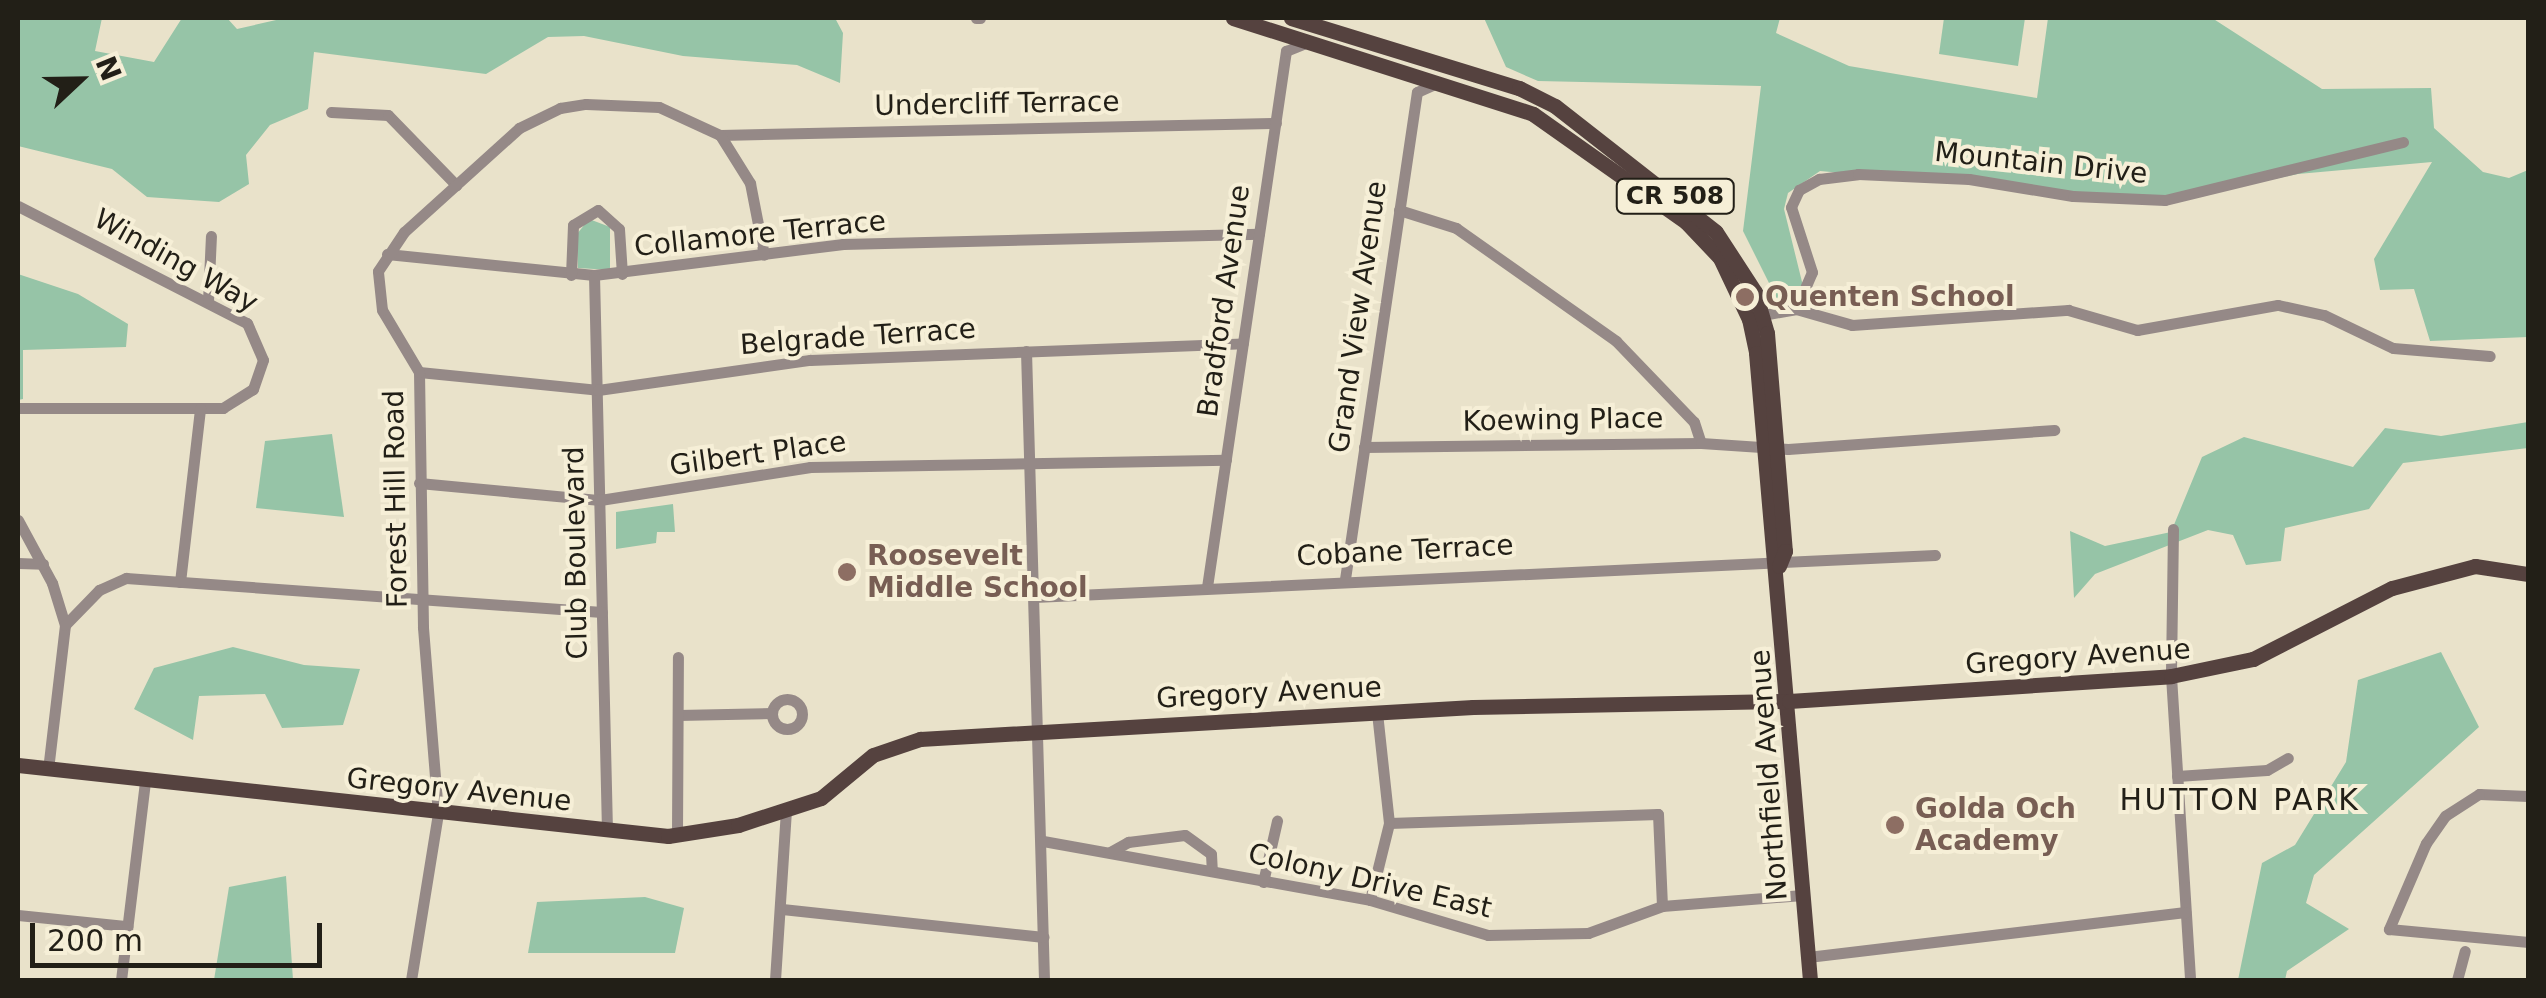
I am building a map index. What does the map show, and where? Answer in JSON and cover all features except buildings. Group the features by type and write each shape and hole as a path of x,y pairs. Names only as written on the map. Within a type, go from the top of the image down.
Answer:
{"main road":[{"name":"Northfield Avenue","path":"1233,18 1291,23 1420,66 1443,81 1506,102 1567,134 1686,222 1720,258 1756,317"},
{"name":"Northfield Avenue","path":"1291,23 1313,41 1518,88 1586,127 1716,232 1744,272 1756,317 1786,551 1779,566 1810,980"},
{"name":"Gregory Avenue","path":"18,765 438,814 677,834 822,798 873,755 920,739 1377,712 1789,701 2171,676 2253,659 2392,588 2476,566 2528,574"}],"street":[{"name":"Bradford Avenue","path":"1207,587 1286,51 1313,41"},
{"name":"Grand View Avenue","path":"1345,579 1416,92 1443,81"},
{"path":"387,254 519,128 560,108 659,107 720,134 750,184 764,255"},
{"path":"331,112 388,114 456,185"},
{"name":"Undercliff Terrace","path":"720,134 1276,122"},
{"name":"Mountain Drive","path":"1796,308 1812,272 1791,207 1799,190 1819,179 1858,174 1954,178 2073,196 2166,200 2404,142"},
{"name":"Winding Way","path":"18,206 247,324 263,360 246,396 224,408 18,408"},
{"path":"571,275 573,225 598,210 619,229 622,274"},
{"path":"1398,210 1469,236 1616,341 1694,422 1701,443"},
{"name":"Collamore Terrace","path":"387,254 594,275 844,244 1259,234"},
{"path":"208,301 212,236"},
{"name":"Forest Hill Road","path":"387,254 376,294 419,372 422,598 438,814 411,980"},
{"name":"Club Boulevard","path":"594,275 606,830"},
{"path":"1756,317 1796,308 1852,325 2068,310 2137,330 2278,305 2324,315 2393,348 2490,356"},
{"name":"Belgrade Terrace","path":"419,372 598,390 810,360 1243,343"},
{"path":"1026,351 1043,840 1044,980"},
{"path":"180,582 200,408"},
{"name":"Koewing Place","path":"1364,447 1701,443 1770,446 2054,430"},
{"name":"Gilbert Place","path":"420,483 600,500 810,466 1226,460"},
{"path":"18,520 43,564 65,626 48,769"},
{"path":"2173,529 2171,676 2190,980"},
{"name":"Cobane Terrace","path":"1034,597 1345,579 1779,566 1935,555"},
{"path":"18,563 43,564"},
{"path":"65,626 112,583 180,582 602,612"},
{"path":"677,834 678,658"},
{"path":"678,715 772,712"},
{"path":"1370,900 1389,824 1377,712"},
{"path":"2177,776 2267,770 2288,758"},
{"path":"121,980 145,781"},
{"path":"2528,796 2479,794 2446,816 2426,843 2390,929 2528,942"},
{"path":"774,980 782,910 786,810"},
{"path":"1389,824 1658,814 1662,906"},
{"path":"1263,882 1277,821"},
{"path":"1110,852 1128,842 1184,835 1211,854 1212,871"},
{"name":"Colony Drive East","path":"1043,840 1370,900 1488,935 1539,938 1588,934 1662,906 1803,895"},
{"path":"782,910 1044,937"},
{"path":"1808,958 2186,912"},
{"path":"18,915 128,926"},
{"path":"2457,980 2465,950"}],"green space":[{"path":"18,18 102,18 95,51 154,62 182,18 227,18 237,29 285,18 835,18 843,33 840,83 797,65 683,56 584,36 548,37 486,74 314,52 308,109 270,125 246,155 249,184 219,202 147,197 112,169 18,146"},
{"path":"1484,18 1780,18 1776,33 1849,66 2037,98 2048,18 2212,18 2322,89 2431,88 2434,128 2483,172 2509,178 2528,170 2528,337 2430,341 2414,289 2380,290 2374,259 2432,162 2298,174 2165,202 1820,171 1788,193 1784,209 1805,294 1781,307 1743,231 1761,86 1538,81 1506,67"},
{"path":"1944,18 2025,18 2018,66 1939,54"},
{"path":"589,219 610,227 610,270 578,268 577,234"},
{"path":"18,274 78,294 128,324 126,347 23,350 23,399 18,400"},
{"path":"2528,422 2528,448 2403,463 2369,509 2285,528 2281,561 2246,565 2233,535 2208,530 2095,574 2074,598 2070,531 2105,546 2171,532 2202,457 2244,437 2353,467 2385,428 2441,436"},
{"path":"332,434 344,517 256,508 265,441"},
{"path":"673,504 675,532 657,532 656,543 616,549 616,512"},
{"path":"233,647 304,665 360,669 343,725 282,728 265,694 199,696 193,740 134,709 154,668"},
{"path":"2441,652 2479,727 2314,875 2306,903 2349,929 2287,971 2285,980 2238,980 2262,863 2295,845 2346,762 2358,680"},
{"path":"286,876 293,980 214,980 229,887"},
{"path":"645,897 684,908 675,953 528,953 537,902"}],"place":[{"name":"Quenten School","path":"1745,297"},
{"name":"Roosevelt Middle School","path":"847,572"},
{"name":"Golda Och Academy","path":"1895,825"}],"district":[{"name":"HUTTON PARK","path":"2240,800"}]}
